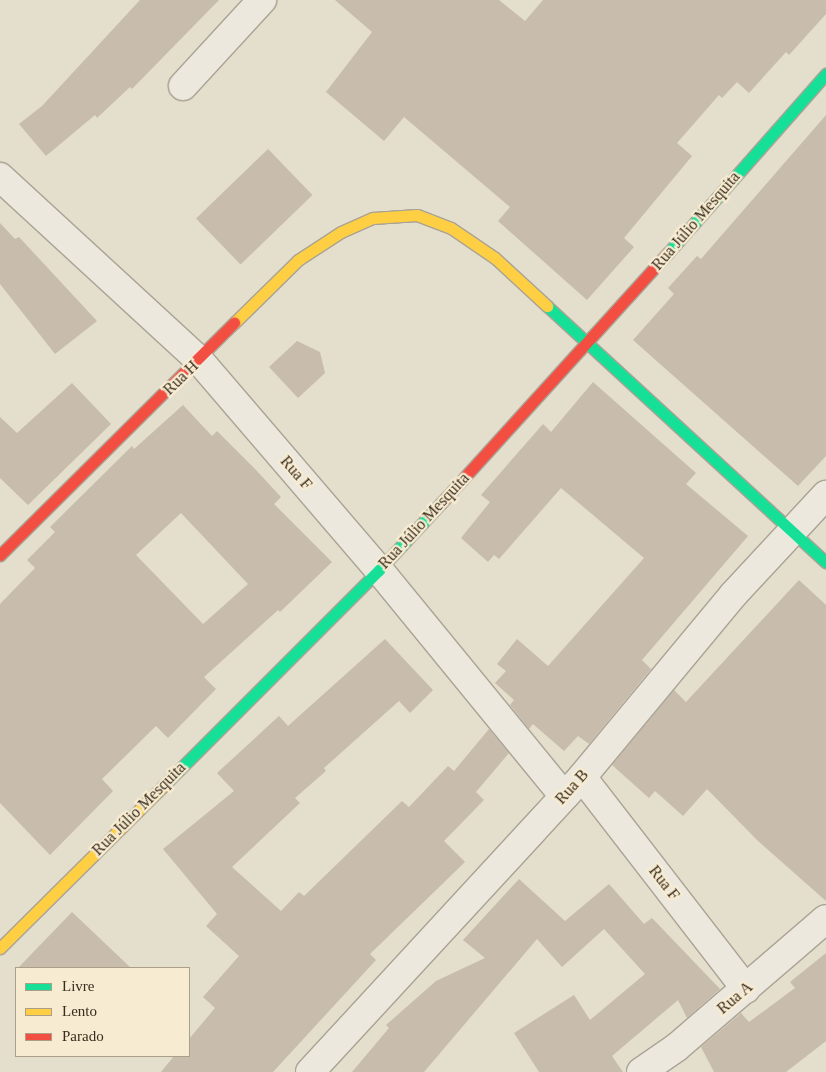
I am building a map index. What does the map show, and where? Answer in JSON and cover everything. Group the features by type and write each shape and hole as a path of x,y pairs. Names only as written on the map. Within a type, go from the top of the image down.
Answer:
{"street":[{"path":"183,86 262,0"},
{"name":"Rua Júlio Mesquita","path":"0,948 379,570 589,342 826,74"},
{"name":"Rua F","path":"0,177 199,360 379,570 573,787 746,989"},
{"name":"Rua H","path":"0,555 298,260 342,232 373,218 418,215 451,228 496,258 589,342"},
{"path":"589,342 793,531 826,564"},
{"name":"Rua B","path":"310,1072 573,787 733,595 826,494"},
{"name":"Rua A","path":"641,1072 677,1047 826,919"}],"building":[{"path":"140,0 219,0 132,89 130,87 97,118 95,115 46,156 19,124 42,106"},
{"path":"335,0 499,0 525,21 543,0 826,0 826,14 789,55 786,52 749,93 737,82 722,98 719,95 677,143 692,156 624,238 634,247 587,300 498,221 510,207 404,117 384,141 326,92 372,32"},
{"path":"826,115 826,456 798,486 633,340 674,294 668,288 697,256 701,259"},
{"path":"268,149 312,195 241,265 196,218"},
{"path":"0,223 15,239 19,237 97,321 55,354 0,284"},
{"path":"297,341 320,352 325,373 298,398 269,367"},
{"path":"593,382 696,473 686,484 748,536 642,660 651,669 589,744 578,736 564,751 533,724 529,729 510,705 514,700 495,683 506,671 497,664 517,639 548,666 644,558 561,488 499,559 494,555 488,562 461,538 490,502 481,495 543,424 551,432"},
{"path":"72,383 111,424 28,505 0,478 0,417 17,433"},
{"path":"183,405 212,436 217,431 256,470 281,497 274,504 332,562 280,612 278,610 204,677 216,689 168,738 156,726 102,779 113,791 50,855 0,803 0,604 35,568 27,560 55,532 50,527 132,446 134,449","holes":["181,513 248,584 203,624 136,555"]},
{"path":"799,580 826,605 826,901 758,841 707,789 683,816 655,791 649,798 612,765 674,690 686,702"},
{"path":"385,639 433,690 410,713 399,701 324,768 326,771 295,798 300,803 232,867 281,911 299,892 304,896 402,801 409,807 448,766 454,771 489,729 509,753 476,792 484,800 444,841 465,862 370,954 376,960 273,1072 161,1072 173,1057 190,1057 190,1038 215,1008 203,997 239,956 206,926 217,914 163,849 234,791 217,773 279,716 288,726"},
{"path":"519,879 565,921 609,884 644,924 652,918 720,989 687,1018 678,1000 612,1056 623,1072 539,1072 514,1033 574,995 590,1020 645,974 604,929 562,967 537,939 424,1072 352,1072 389,1028 386,1025 436,981 485,958 463,940"},
{"path":"72,912 130,967 19,967"},
{"path":"826,953 826,1041 786,1072 714,1072 701,1047 741,1013 749,1022 795,988 790,982"}],"traffic: fast":[{"path":"668,253 826,74"},
{"path":"547,306 826,563"},
{"path":"163,786 379,570 442,502"}],"traffic: slow":[{"path":"234,323 298,260 341,232 373,218 417,215 451,228 495,258 547,306"},
{"path":"0,948 163,786"}],"traffic: jam":[{"path":"442,502 668,253"},
{"path":"0,555 234,323"}]}
